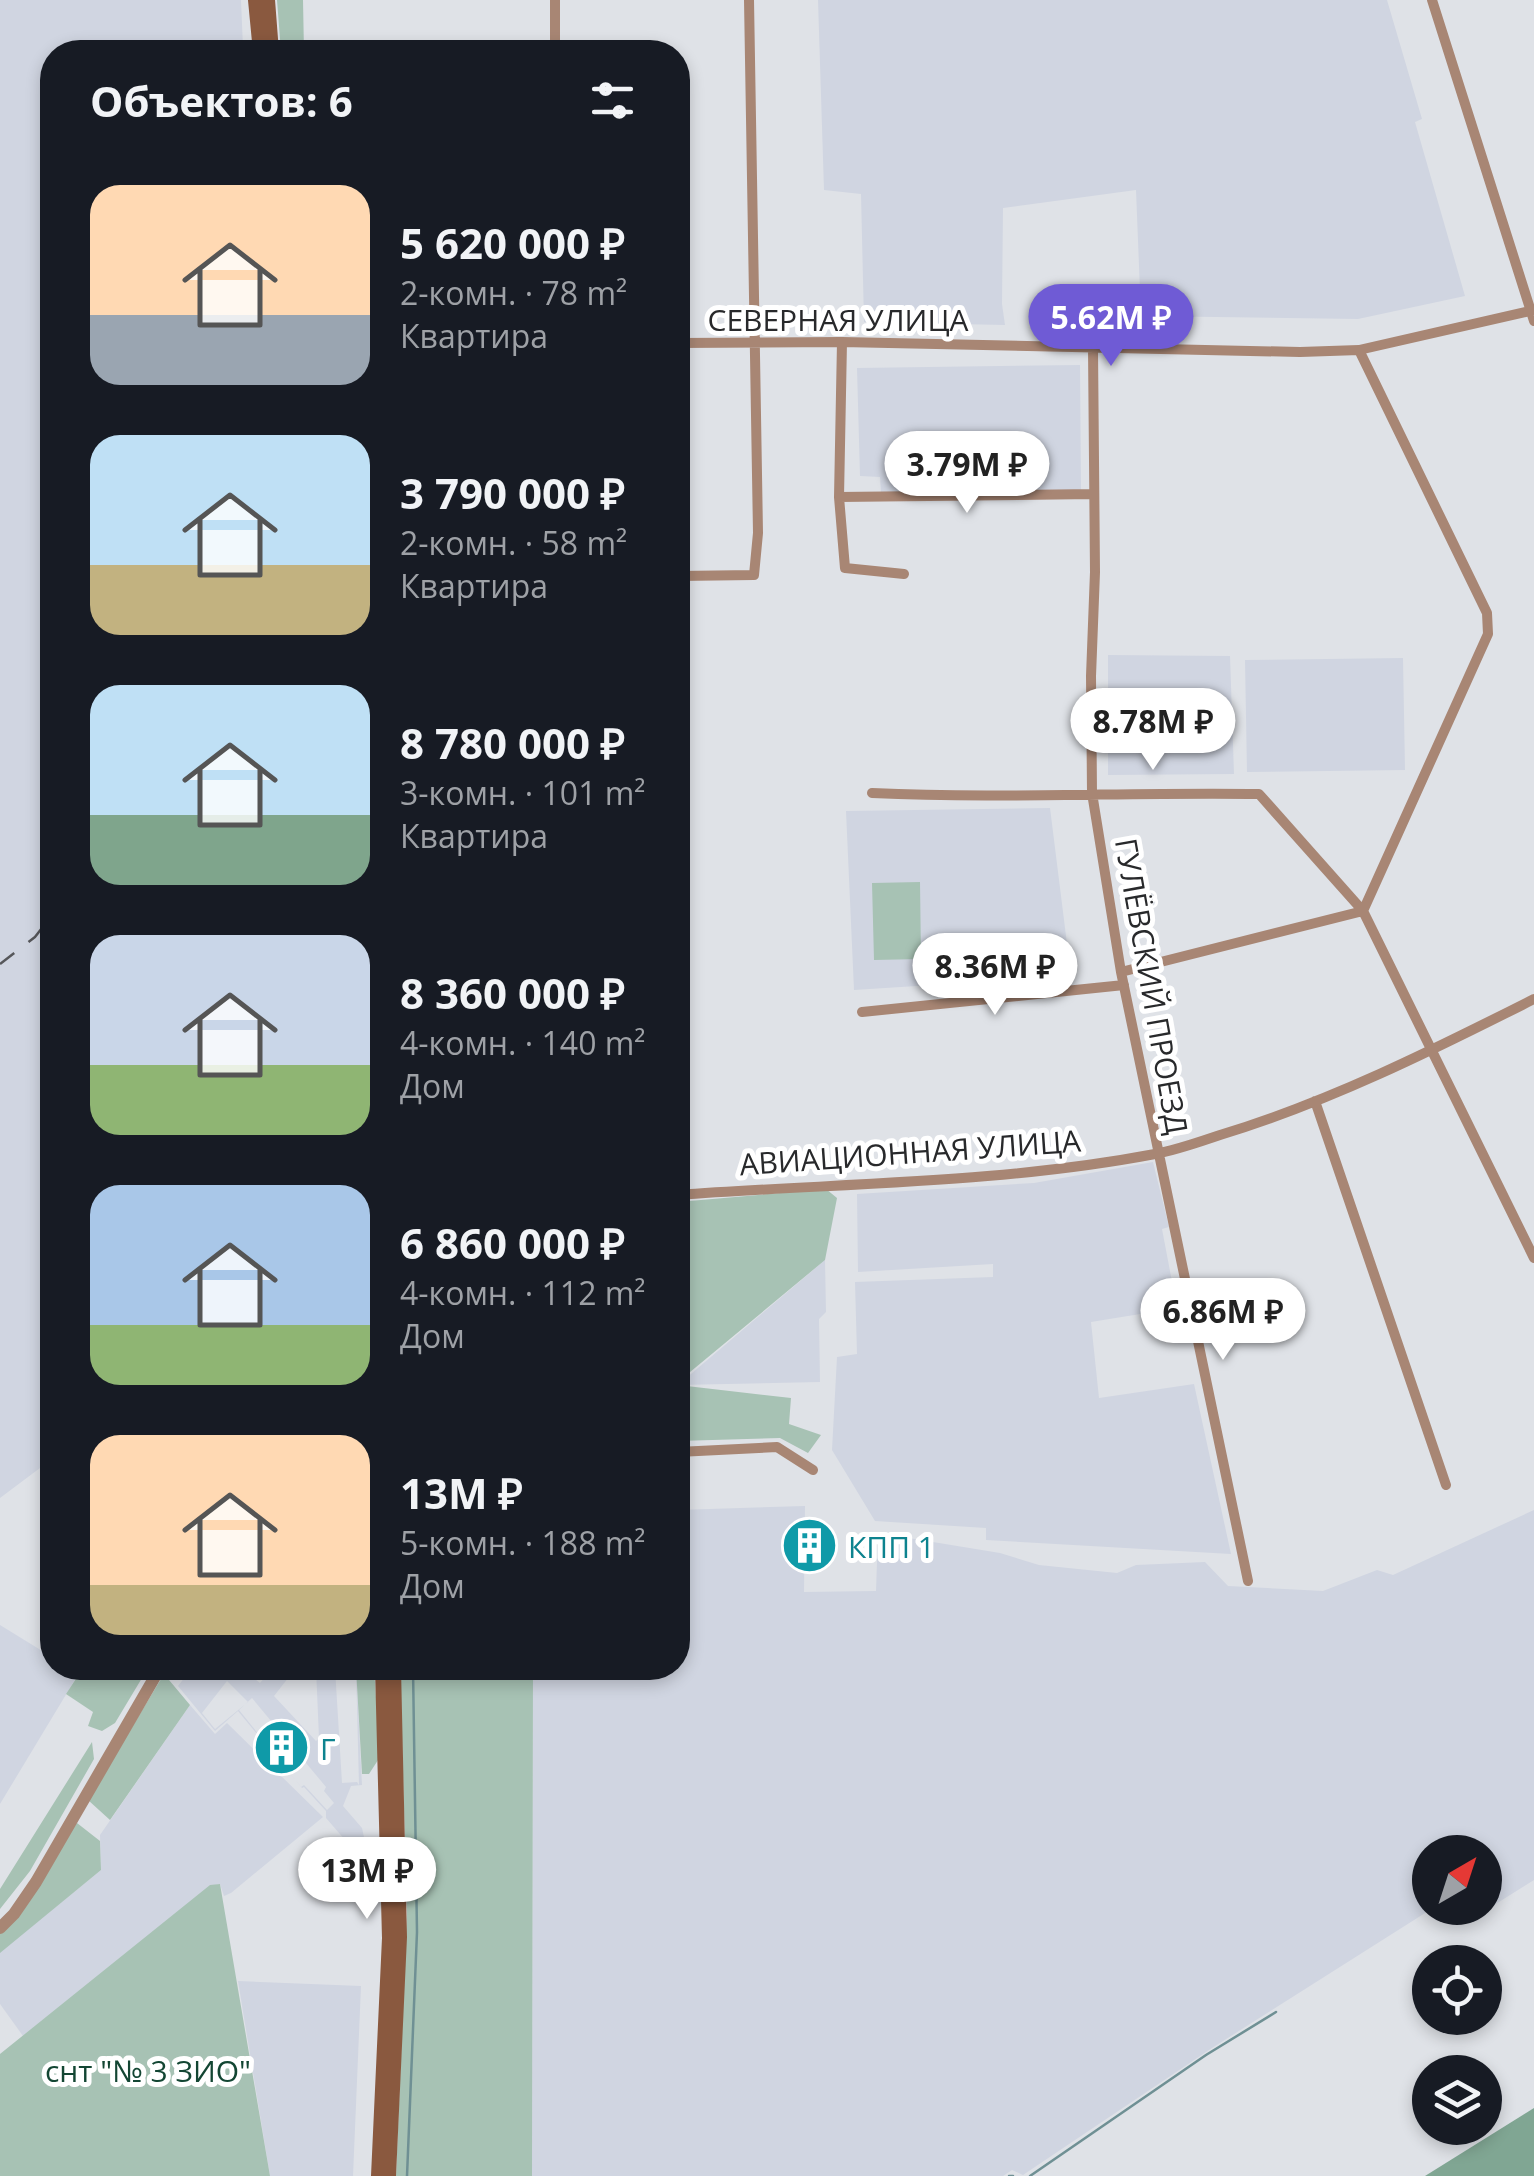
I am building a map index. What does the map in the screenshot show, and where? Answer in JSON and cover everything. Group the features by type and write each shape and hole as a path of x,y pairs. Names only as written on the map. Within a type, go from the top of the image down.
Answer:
{"main road":[{"path":"256,0 259,40"},
{"path":"268,0 271,40"},
{"path":"378,2176 390,1938 382,1680"},
{"path":"389,2176 400,1937 394,1680"}],"street":[{"path":"555,0 555,40"},
{"path":"690,576 754,575 758,533 749,0"},
{"path":"1432,0 1533,314"},
{"name":"СЕВЕРНАЯ УЛИЦА","path":"690,343 1359,350 1533,314"},
{"path":"842,342 839,497 845,568 904,574"},
{"name":"ГУЛЁВСКИЙ ПРОЕЗД","path":"1093,348 1092,792 1121,972 1248,1580"},
{"path":"1359,350 1486,613 1488,634 1362,911"},
{"path":"839,497 1094,494"},
{"path":"872,792 1044,796 1092,792 1259,794 1362,911 1534,1258"},
{"path":"1121,972 1362,911"},
{"path":"862,1012 1124,986"},
{"name":"АВИАЦИОННАЯ УЛИЦА","path":"690,1194 1004,1176 1158,1154 1261,1123 1315,1101 1433,1050 1534,999"},
{"path":"1315,1101 1446,1485"},
{"path":"690,1452 777,1448 812,1470"},
{"path":"0,1928 36,1882 153,1680"}],"shaded area":[{"path":"0,0 241,0 243,40 40,40 40,1468 0,1498"},
{"path":"818,0 1387,0 1422,119 1415,122 1465,296 1358,319 1141,316 1136,190 1003,208 1005,325 864,322 861,194 824,190"},
{"path":"1080,365 1081,490 881,493 880,477 860,476 857,368"},
{"path":"1108,655 1230,656 1234,774 1108,775"},
{"path":"1403,658 1405,770 1247,772 1245,660"},
{"path":"1050,808 1071,976 854,990 846,811"},
{"path":"1153,1162 1169,1227 1162,1229 1177,1308 1091,1322 1099,1398 1194,1384 1231,1554 986,1540 986,1528 875,1521 832,1450 837,1357 857,1354 855,1282 993,1277 993,1264 858,1272 857,1194 1034,1183"},
{"path":"825,1260 826,1312 819,1319 820,1382 690,1385 690,1375"},
{"path":"805,1506 804,1592 876,1591 878,1533 1000,1553 1039,1565 1117,1573 1136,1565 1205,1562 1228,1586 1323,1591 1377,1570 1393,1575 1534,1510 1534,1880 1502,1900 1502,1835 1412,1835 1412,1921 1212,2048 1023,2175 1012,2170 1003,2176 532,2176 533,1680 690,1680 690,1510"},
{"path":"0,1625 40,1650 40,1680 75,1680 0,1804"},
{"path":"183,1680 287,1680 274,1696 316,1741 317,1680 336,1680 342,1783 359,1785 357,1680 362,1785 351,1786 343,1806 362,1828 367,1851 346,1841 326,1818 326,1811 301,1787 304,1785 327,1810 334,1803 324,1791 326,1787 252,1698 248,1702 227,1681 202,1713 215,1729 245,1704 239,1710 296,1781 238,1711 215,1731 178,1686"},
{"path":"190,1705 215,1734 227,1723 323,1817 231,1893 224,1896 220,1884 210,1886 23,2036 0,2004 0,1952 101,1870 100,1835"},
{"path":"238,1981 361,1986 353,2176 270,2176"}],"green space":[{"path":"277,0 303,0 304,40 280,40"},
{"path":"920,882 921,959 874,960 872,883"},
{"path":"826,1189 837,1198 825,1260 690,1372 690,1201"},
{"path":"690,1386 791,1398 789,1424 821,1435 808,1453 780,1438 690,1441"},
{"path":"75,1680 141,1680 115,1723 102,1731 88,1726 93,1712 66,1694"},
{"path":"160,1680 169,1680 190,1705 110,1820 88,1800"},
{"path":"357,1680 375,1680 380,1757 369,1774 362,1774"},
{"path":"400,1680 533,1680 532,2176 396,2176 407,1914"},
{"path":"92,1742 94,1759 30,1871 0,1909 0,1889"},
{"path":"77,1823 100,1841 101,1870 0,1953 0,1928"},
{"name":"снт \"№ 3 ЗИО\"","path":"220,1884 270,2176 0,2176 0,2054 210,1885"},
{"path":"1534,2108 1534,2176 1425,2176 1475,2145 1502,2145 1502,2128"}],"waterway":[{"path":"407,2176 417,1932 413,1680"},
{"path":"1030,2176 1206,2055 1276,2012"}],"railway":[{"path":"0,964 40,931"}],"place":[{"name":"КПП 1","path":"809,1546"},
{"name":"Г","path":"281,1748"}]}
